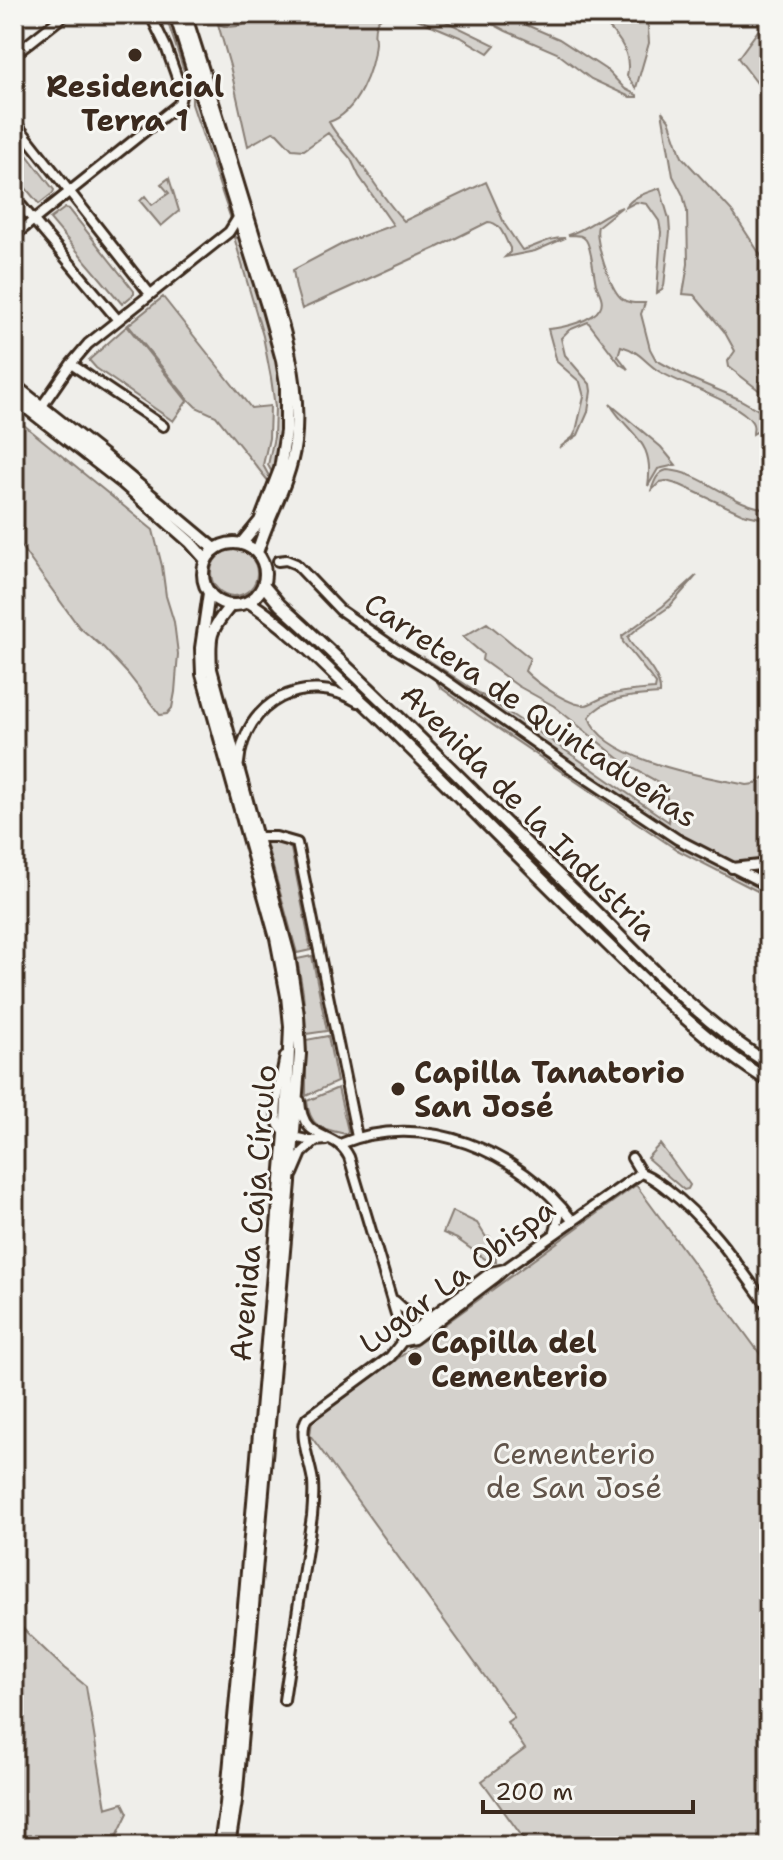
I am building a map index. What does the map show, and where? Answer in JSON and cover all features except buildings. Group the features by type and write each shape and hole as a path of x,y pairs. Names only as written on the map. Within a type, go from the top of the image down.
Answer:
{"main road":[{"path":"175,14 239,216 282,360 286,384 285,447 273,492 258,525 242,543"},
{"path":"185,14 273,295 295,378 297,411 292,457 286,482 257,553"},
{"path":"14,385 215,549"},
{"path":"14,398 123,483 206,560"},
{"path":"228,543 242,543 257,553 265,568 263,585 249,602 222,603 209,593 202,574 206,560 215,549 228,543"},
{"name":"Avenida de la Industria","path":"263,585 630,947 725,1033 769,1064"},
{"name":"Avenida Caja Círculo","path":"209,593 202,633 202,674 276,938 290,1026 290,1182 237,1786 229,1846"},
{"name":"Avenida de la Industria","path":"249,602 270,616 413,750 646,981 715,1043 769,1081"},
{"name":"Avenida Caja Círculo","path":"220,1846 288,1137 299,1068 293,971 212,674 210,652 214,626 231,605"}],"street":[{"path":"14,55 66,14"},
{"path":"14,236 181,100 182,92 166,47 150,14"},
{"path":"14,121 150,294"},
{"path":"14,197 118,320"},
{"path":"42,406 88,344 229,232 239,216"},
{"path":"229,232 245,237"},
{"path":"71,364 163,426"},
{"name":"Carretera de Quintadueñas","path":"278,561 296,564 331,602 649,821 699,852 769,886"},
{"name":"Avenida de la Industria","path":"239,772 242,747 257,718 284,696 306,689 335,691 361,703 413,750"},
{"path":"257,837 276,837 297,843 357,1137"},
{"path":"731,868 769,864"},
{"path":"299,1068 300,1108 315,1138"},
{"path":"340,1144 357,1137 422,1132 467,1143 520,1169 540,1185 572,1220"},
{"path":"288,1137 301,1134 331,1139 345,1149 404,1341"},
{"path":"290,1182 302,1153 315,1138"},
{"path":"632,1158 641,1173 650,1176 706,1223 769,1308"},
{"name":"Lugar La Obispa","path":"284,1700 314,1487 303,1422 390,1357 404,1341 414,1339 555,1232 641,1173"},
{"path":"555,1232 559,1217 557,1202"},
{"path":"404,1341 408,1334 491,1272 505,1269"},
{"path":"391,1295 402,1308 413,1314 434,1315"}],"green space":[{"path":"165,14 172,14 235,216 231,219 192,104 192,95"},
{"path":"265,14 391,14 380,18 375,26 374,54 362,89 348,110 329,122 404,221 486,182 505,225 522,250 565,238 535,251 505,257 510,248 499,228 488,222 302,309 293,270 346,242 393,225 351,159 328,133 304,150 292,149 273,132 248,146 218,24 236,26"},
{"path":"405,14 431,14 495,45 488,53 462,38"},
{"path":"474,14 501,14 559,39 608,71 637,97 630,97 591,79 557,53"},
{"path":"595,14 647,14 649,43 636,88 627,76 627,57 620,41"},
{"path":"769,21 769,104 738,58 760,28"},
{"path":"662,111 669,120 682,157 732,211 769,268 769,398 729,367 728,361 735,351 724,331 694,295 683,294 688,264 687,211 673,176"},
{"path":"14,138 54,190 39,204 14,174"},
{"path":"169,178 179,211 161,226 140,201 145,196 152,205 169,193 161,184"},
{"path":"660,188 670,232 664,286 657,293 659,221 647,204 636,202 625,208 636,198"},
{"path":"622,207 598,226 601,252 608,275 621,298 645,303 641,314 656,360 769,416 769,430 753,434 752,422 735,407 657,370 637,353 621,346 618,356 628,369 620,364 588,322 569,330 561,338 565,355 590,384 591,391 588,412 578,435 559,448 576,431 584,397 580,382 557,362 548,329 584,320 596,313 602,302 586,240 582,236 568,235"},
{"path":"65,208 69,209 134,291 122,304 50,219"},
{"path":"234,237 240,238 281,373 283,416 274,476 268,465 274,437 275,407 271,378 263,336"},
{"path":"163,297 251,408 270,406 269,438 263,465 269,482 216,416 196,407 186,397 128,325"},
{"path":"127,326 187,401 173,421 89,360"},
{"path":"610,404 661,447 676,465 658,469 648,486 648,458 644,448"},
{"path":"14,417 153,530 174,622 178,654 175,692 172,708 167,714 160,715 128,674 79,627 14,537"},
{"path":"667,470 693,477 755,507 769,509 769,520 743,514 666,481 660,482 651,491 658,475"},
{"path":"234,550 250,557 257,573 250,589 234,596 218,589 211,573 218,557"},
{"path":"697,575 669,607 628,637 658,680 660,694 612,701 589,717 598,732 614,745 635,756 683,772 747,785 755,784 769,774 769,897 677,850 478,715 440,687 425,658 669,822 666,795 658,782 627,765 554,706 518,686 482,660 483,654 463,637 487,623 530,658 525,671 530,676 554,693 579,705 616,694 655,689 656,684 623,642 622,636 663,606"},
{"path":"266,842 283,844 291,849 311,950 297,953"},
{"path":"312,956 327,1031 306,1034 297,959"},
{"path":"328,1036 337,1082 306,1096 306,1040"},
{"path":"338,1088 348,1131 346,1134 330,1131 314,1122 307,1101"},
{"path":"660,1144 690,1185 688,1189 684,1190 647,1158"},
{"name":"Cementerio de San José","path":"636,1185 769,1366 769,1846 529,1846 482,1781 525,1749 507,1722 514,1717 310,1435 312,1421"},
{"path":"452,1211 477,1223 486,1237 490,1237 496,1262 488,1261 443,1233"},
{"path":"14,1572 19,1625 86,1686 106,1808 123,1803 128,1813 112,1846 14,1846"}],"place":[{"name":"Residencial Terra 1","path":"135,55"},
{"name":"Capilla Tanatorio San José","path":"398,1089"},
{"name":"Capilla del Cementerio","path":"415,1359"}]}
